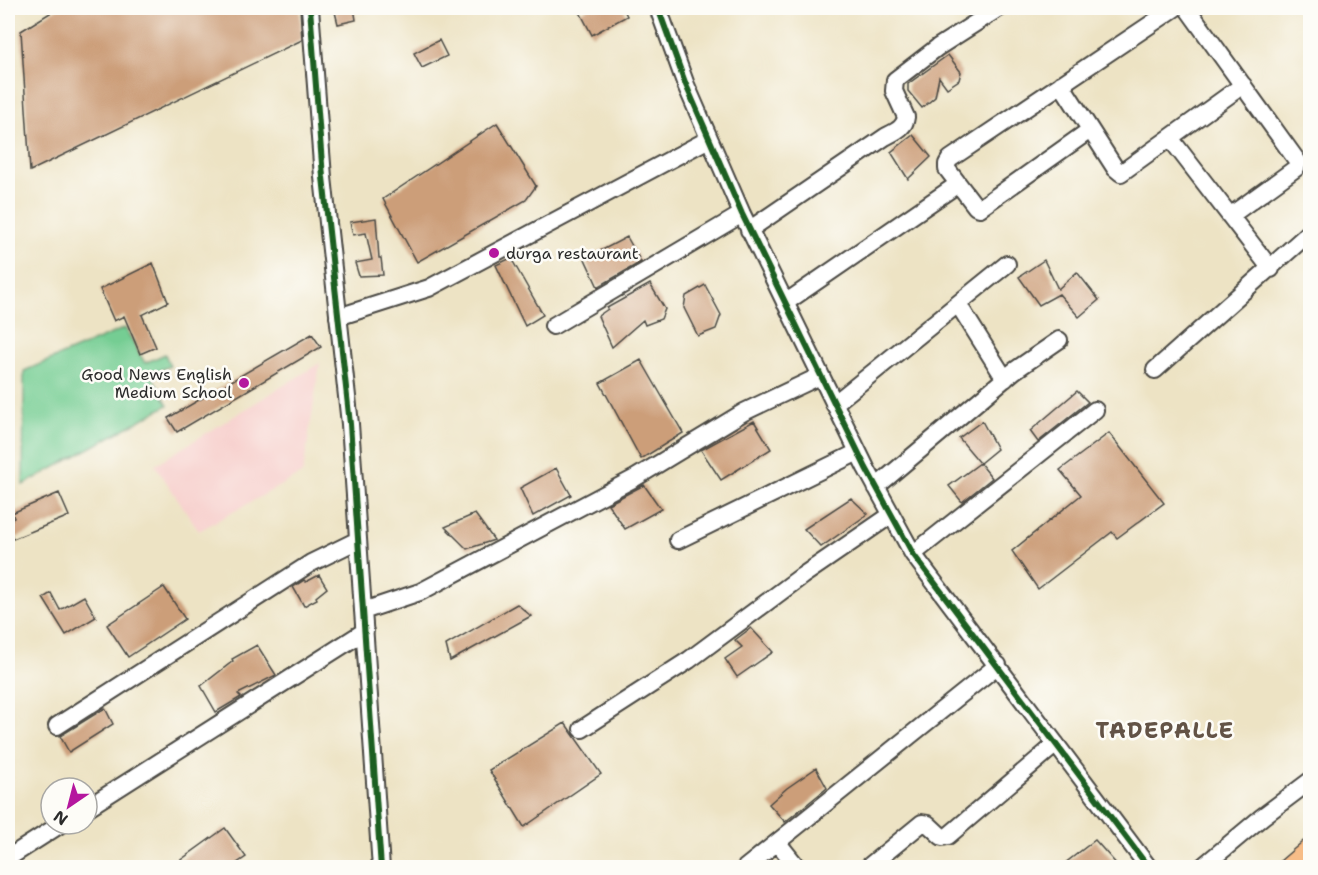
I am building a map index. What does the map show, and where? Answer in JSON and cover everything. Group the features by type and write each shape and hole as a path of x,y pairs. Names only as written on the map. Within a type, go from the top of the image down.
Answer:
{"main road":[{"path":"1289,867 1311,850"}],"street":[{"path":"310,8 323,177 350,424 381,867"},
{"path":"658,8 686,85 749,230 876,488 913,554 1149,867"},
{"path":"749,230 900,129 906,117 894,92 895,80 938,47 999,8"},
{"path":"1090,130 980,208 976,207 947,169 950,159 1175,8"},
{"path":"1187,8 1298,165 1230,216"},
{"path":"1061,84 1115,168 1121,172 1243,86"},
{"path":"1170,138 1271,268"},
{"path":"338,317 429,288 709,139"},
{"path":"785,303 958,184"},
{"path":"553,326 742,214"},
{"path":"1155,370 1311,232"},
{"path":"834,405 1007,264"},
{"path":"958,304 1005,379"},
{"path":"876,488 1005,379 1059,340"},
{"path":"363,611 420,592 635,478 744,412 820,376"},
{"path":"913,554 1095,410"},
{"path":"678,540 858,452"},
{"path":"582,729 689,660 802,576 891,514"},
{"path":"57,726 311,563 358,540"},
{"path":"99,800 365,631"},
{"path":"745,867 778,843 885,754 998,665"},
{"path":"867,867 922,823 928,824 942,837 948,836 1056,744"},
{"path":"1202,867 1262,817 1311,781"},
{"path":"8,858 42,836"},
{"path":"778,843 798,867"}],"shaded area":[{"path":"320,363 303,473 199,531 155,465"}],"green space":[{"path":"125,328 145,363 165,354 170,366 151,374 168,405 23,485 24,371"}],"building":[{"path":"58,8 300,8 302,40 30,171 21,31"},
{"path":"334,8 354,8 356,20 338,24"},
{"path":"589,8 623,8 627,16 592,35 580,12"},
{"path":"439,40 447,56 422,68 414,53"},
{"path":"948,55 961,72 959,80 947,88 939,77 935,97 922,108 908,91 908,84"},
{"path":"497,123 536,186 526,200 417,262 383,199"},
{"path":"913,135 931,157 908,179 891,152"},
{"path":"376,218 379,258 381,258 383,275 359,276 355,263 372,260 366,233 353,235 350,222"},
{"path":"627,237 641,262 598,287 585,259"},
{"path":"511,258 543,315 525,326 496,265"},
{"path":"1044,260 1058,289 1077,272 1099,300 1079,317 1059,294 1039,305 1019,277"},
{"path":"153,263 168,302 142,315 156,347 140,354 124,316 114,321 100,289"},
{"path":"650,284 665,309 661,319 645,325 643,320 612,347 598,316 607,308"},
{"path":"705,285 721,315 716,329 698,336 684,308 686,296"},
{"name":"Good News English Medium School","path":"312,334 321,347 177,432 168,418"},
{"path":"641,360 683,433 641,459 600,383"},
{"path":"1077,391 1088,402 1038,442 1030,431"},
{"path":"754,421 771,449 721,480 701,450"},
{"path":"982,421 997,449 980,463 959,438"},
{"path":"1109,433 1164,503 1117,538 1112,532 1038,589 1012,551 1081,495 1060,470"},
{"path":"980,463 992,478 962,502 949,486"},
{"path":"556,468 571,495 533,516 520,488"},
{"path":"644,485 661,509 625,529 608,504"},
{"path":"59,493 69,516 13,539 8,526 8,521 14,518 12,513"},
{"path":"851,498 868,514 821,547 804,529"},
{"path":"475,514 494,540 467,549 445,527"},
{"path":"319,575 327,588 316,597 317,599 304,606 293,587"},
{"path":"164,587 185,619 128,657 107,625"},
{"path":"51,593 60,610 84,596 96,617 66,635 43,598"},
{"path":"517,604 531,616 450,661 446,645"},
{"path":"751,628 773,652 737,677 725,659 742,647 735,640"},
{"path":"257,645 276,675 238,694 241,697 216,712 201,686 233,661 232,659"},
{"path":"105,708 113,724 69,752 60,736"},
{"path":"565,723 601,774 524,827 489,770"},
{"path":"816,768 827,788 785,822 769,804"},
{"path":"225,828 246,857 231,867 171,867"},
{"path":"1095,840 1119,867 1060,867"}],"cycle path":[{"path":"310,8 323,177 350,424 381,868"},
{"path":"658,8 686,85 742,214 866,468 913,554 1149,868"}],"place":[{"name":"durga restaurant","path":"494,253"},
{"name":"Good News English Medium School","path":"244,383"}],"district":[{"name":"TADEPALLE","path":"1165,730"}]}
